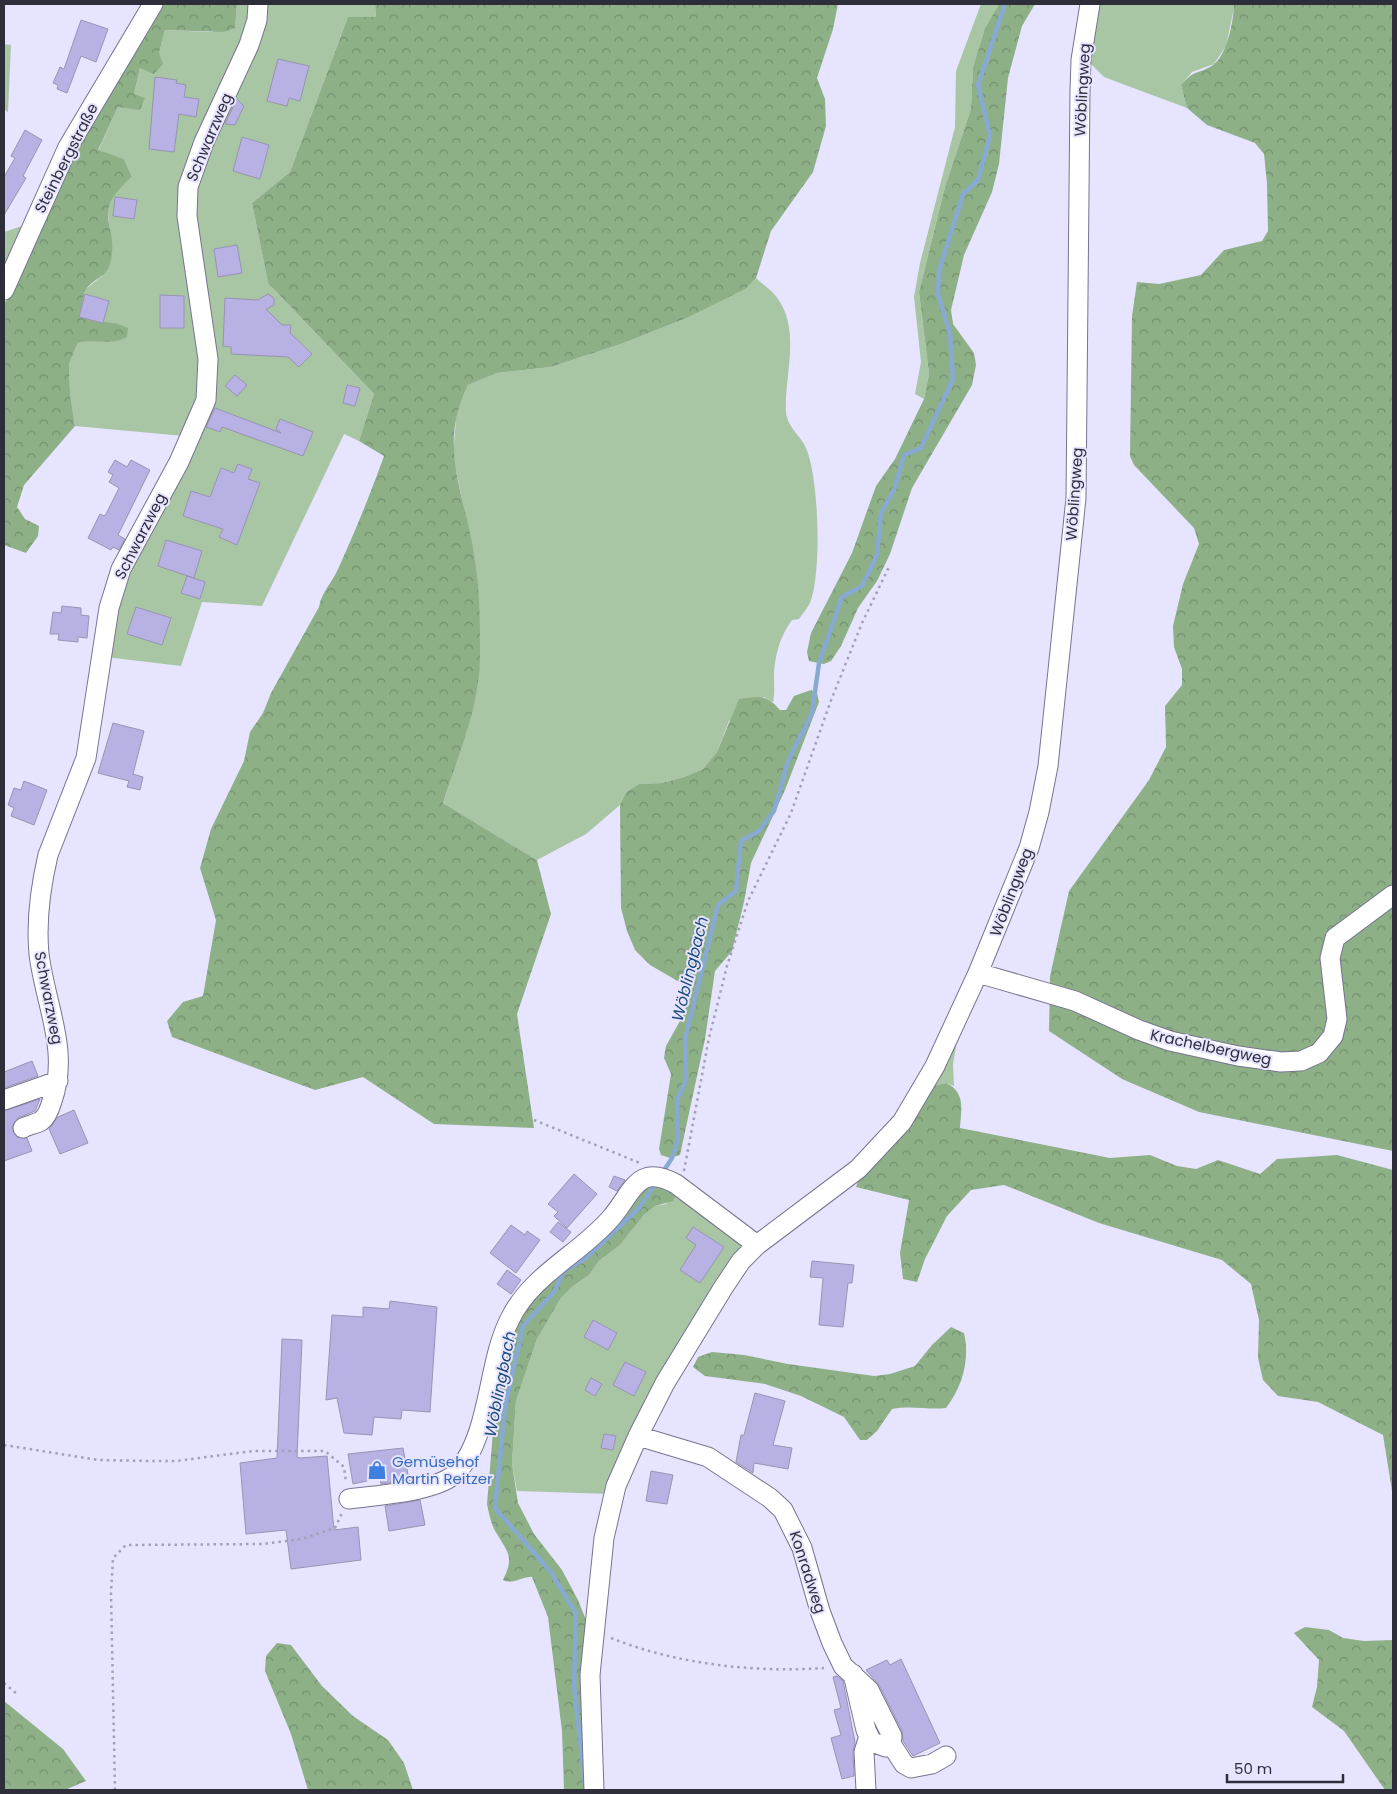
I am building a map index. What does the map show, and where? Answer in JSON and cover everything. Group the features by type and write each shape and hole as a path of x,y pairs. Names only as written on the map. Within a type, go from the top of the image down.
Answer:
{"street":[{"name":"Steinbergstraße","path":"4,290 68,146 153,4"},
{"name":"Schwarzweg","path":"23,1128 46,1116 58,1081 59,1053 39,954 39,927 44,870 48,855 86,758 108,616 115,587 132,546 179,462 206,400 208,358 187,216 188,188 204,142 249,45 257,20 258,4"},
{"name":"Wöblingweg","path":"594,1790 590,1675 594,1632 610,1508 616,1486 638,1436 664,1384 718,1295 742,1261 758,1245 858,1169 902,1122 935,1066 978,973 1029,848 1039,812 1048,766 1076,498 1080,90 1090,4"},
{"name":"Krachelbergweg","path":"978,973 1075,1001 1139,1030 1170,1041 1238,1056 1281,1062 1301,1061 1319,1053 1333,1036 1337,1019 1330,958 1334,938 1393,895"},
{"path":"4,1100 58,1081"},
{"path":"349,1499 433,1486 456,1473 471,1449 482,1418 502,1340 509,1320 520,1302 540,1279 611,1218 636,1184 664,1179 758,1245"},
{"name":"Konradweg","path":"638,1436 708,1457 770,1498 783,1510 802,1548 820,1611 848,1670 869,1736"},
{"name":"Konradweg","path":"848,1670 869,1690 892,1736 892,1744 904,1764 911,1768 932,1764 946,1756"},
{"path":"869,1736 878,1746 886,1747 892,1744"},
{"path":"866,1790 864,1752 869,1736"}],"path":[{"path":"534,1120 640,1162 664,1179 684,1171 690,1130 712,1029 727,966 748,901 791,813 830,703 862,623 889,567"},
{"path":"4,1445 98,1460 149,1461 176,1461 252,1452 325,1451 344,1467 349,1499 335,1528 302,1539 262,1544 126,1545 113,1558 111,1593 115,1790"},
{"path":"594,1632 647,1650 725,1665 848,1670"},
{"path":"4,1683 17,1694"}],"green space":[{"path":"161,4 237,4 235,28 223,32 165,30 159,53 163,64 154,74 140,68 134,94 145,98 140,110 118,107 98,150 124,159 132,177 111,201 108,211 112,238 110,264 106,272 87,288 82,307 90,320 115,323 128,328 127,337 110,342 78,342 69,364 70,394 75,426 24,485 17,507 25,519 39,526 38,536 26,553 4,545 4,305 74,150"},
{"path":"237,4 253,4 251,19 187,168 202,383 184,436 75,426 70,394 69,364 78,342 89,340 106,342 115,323 90,320 82,307 86,289 102,276 112,248 107,206 117,190 132,177 124,159 98,151 118,107 134,94 140,68 159,53 165,30 211,32 235,27"},
{"path":"262,4 375,4 376,18 348,17 290,172 252,203 268,283 374,394 359,441 344,434 262,606 202,602 181,666 106,657 113,609 209,401 190,202"},
{"path":"375,4 838,4 833,29 817,78 825,99 826,126 813,172 771,231 756,278 745,289 687,318 621,344 551,367 497,373 468,385 459,408 454,430 454,452 477,573 480,656 479,675 472,712 443,803 537,860 551,914 517,1014 534,1128 434,1124 363,1077 315,1090 172,1037 167,1021 183,1002 203,996 216,920 200,868 211,829 244,761 250,732 263,713 271,693 319,607 322,596 336,574 384,456 359,441 374,394 268,283 252,203 290,172 348,17 376,17"},
{"path":"981,4 999,4 985,28 973,67 971,109 945,187 919,292 929,374 924,399 915,394 921,362 914,297 920,263 955,127 956,71"},
{"path":"999,4 1035,4 1022,26 1008,78 999,164 992,192 964,255 951,310 953,324 974,353 976,365 972,385 912,488 890,554 877,581 858,608 841,646 831,661 824,664 809,661 807,652 811,633 852,553 876,486 895,459 924,399 929,374 919,292 945,187 971,109 973,67 985,28"},
{"path":"1095,4 1234,4 1234,8 1226,46 1214,64 1192,72 1181,85 1187,108 1104,77 1087,60"},
{"path":"1234,4 1393,4 1393,1151 1199,1112 1122,1079 1049,1031 1050,976 1069,891 1149,780 1166,747 1165,706 1182,685 1182,669 1174,647 1173,626 1183,584 1199,544 1194,528 1134,465 1130,456 1132,316 1137,282 1159,284 1201,275 1224,250 1262,241 1268,231 1264,154 1255,143 1207,125 1187,108 1181,85 1190,76 1213,65 1222,54 1229,37"},
{"path":"4,44 11,45 8,112 4,109"},
{"path":"22,226 4,266 4,232"},
{"path":"756,278 778,299 785,312 789,326 790,354 786,412 791,427 806,448 810,462 814,481 817,526 814,589 810,603 799,619 792,620 778,647 775,662 773,702 764,697 729,721 717,752 703,769 662,783 639,784 626,792 620,805 586,834 537,860 443,803 467,731 475,562 453,456 457,408 468,385 497,373 551,367 621,344 687,318 744,289"},
{"path":"811,690 817,693 819,702 785,790 751,863 732,951 715,971 705,1039 680,1155 670,1158 661,1155 659,1149 671,1074 664,1058 666,1046 685,1012 686,995 681,983 650,965 635,950 627,931 621,908 620,805 626,792 639,784 662,783 703,769 717,752 739,699 762,697 780,710 786,710 794,696"},
{"path":"960,1024 953,1064 954,1086 946,1083 929,1087"},
{"path":"946,1083 957,1091 961,1102 960,1128 1110,1158 1150,1155 1177,1166 1196,1169 1218,1160 1260,1174 1277,1159 1337,1155 1393,1170 1393,1497 1383,1435 1318,1402 1278,1396 1263,1380 1258,1358 1259,1320 1251,1284 1222,1260 1099,1223 1004,1185 971,1190 947,1216 925,1259 917,1282 903,1279 900,1253 909,1200 856,1187 861,1173 929,1087"},
{"path":"653,1180 676,1194 673,1201 655,1206 644,1215 620,1245 599,1261 589,1275 572,1287 561,1298 537,1339 516,1401 512,1464 518,1503 534,1534 562,1570 578,1600 588,1625 588,1790 564,1790 562,1731 548,1617 532,1577 510,1582 503,1580 509,1556 493,1527 487,1504 497,1383 507,1342 524,1305 640,1188"},
{"path":"676,1194 749,1246 610,1494 517,1491 512,1464 516,1401 537,1339 561,1298 572,1287 589,1275 599,1261 620,1245 644,1215 655,1206 666,1204"},
{"path":"951,1327 964,1333 966,1343 964,1372 952,1400 946,1408 906,1407 892,1409 877,1431 867,1440 860,1440 844,1417 801,1396 765,1384 705,1376 693,1367 698,1357 712,1352 744,1355 788,1364 874,1376 890,1374 915,1366 932,1345"},
{"path":"1305,1627 1329,1630 1343,1638 1364,1641 1393,1640 1393,1790 1385,1790 1344,1731 1312,1707 1317,1687 1319,1660 1294,1633"},
{"path":"277,1643 291,1645 322,1686 353,1716 388,1740 404,1763 413,1790 308,1790 291,1734 265,1671 266,1656"},
{"path":"4,1701 63,1749 86,1781 65,1790 4,1790"}],"building":[{"path":"81,20 108,29 96,62 81,56 67,93 57,89 58,85 53,83 60,67 64,69"},
{"path":"278,59 309,66 300,101 289,98 287,106 267,101"},
{"path":"155,77 177,80 176,83 186,85 184,97 199,99 196,117 179,114 174,152 149,149"},
{"path":"237,99 244,106 235,125 225,124"},
{"path":"25,130 42,140 23,176 26,178 4,215 4,177 15,158 11,156"},
{"path":"242,137 269,145 260,179 233,171"},
{"path":"115,197 137,200 134,219 113,216"},
{"path":"237,245 242,273 218,277 214,249"},
{"path":"85,294 109,301 103,323 79,317"},
{"path":"268,294 274,298 274,305 266,309 282,325 291,325 290,333 312,354 299,367 288,357 231,354 231,347 223,346 225,298 258,300"},
{"path":"160,295 184,296 184,328 160,328"},
{"path":"235,375 247,385 237,396 225,386"},
{"path":"347,385 360,388 355,406 343,403"},
{"path":"215,408 281,433 276,429 280,419 313,432 303,456 222,427 220,432 206,427"},
{"path":"115,460 127,467 131,460 150,470 118,535 125,539 119,550 113,547 111,550 88,538 100,514 104,516 106,514 119,488 109,482 113,475 108,472"},
{"path":"238,464 252,469 248,479 260,483 237,545 219,537 223,529 183,516 191,491 210,497 221,468 234,473"},
{"path":"166,540 202,551 194,578 158,566"},
{"path":"187,576 205,582 200,599 181,593"},
{"path":"62,606 81,608 81,615 89,616 87,638 78,637 78,642 58,640 59,634 50,634 53,612 61,613"},
{"path":"136,607 171,618 162,645 127,634"},
{"path":"113,723 144,731 133,774 143,777 140,790 127,787 129,781 98,773"},
{"path":"24,781 47,790 34,825 11,816 14,808 8,805 14,788 21,790"},
{"path":"32,1061 38,1076 4,1088 4,1072"},
{"path":"40,1099 35,1111 18,1118 12,1127 17,1137 27,1138 32,1151 4,1161 4,1111"},
{"path":"74,1110 88,1143 60,1154 49,1129 58,1117"},
{"path":"574,1174 597,1194 567,1228 554,1216 558,1212 548,1204"},
{"path":"614,1176 625,1180 617,1191 609,1187"},
{"path":"558,1222 571,1232 563,1242 550,1232"},
{"path":"511,1225 525,1235 527,1231 540,1240 516,1273 490,1253"},
{"path":"693,1227 724,1247 700,1283 680,1270 696,1245 686,1238"},
{"path":"812,1261 854,1265 852,1283 848,1283 843,1327 819,1325 823,1278 810,1277"},
{"path":"507,1270 521,1280 511,1294 497,1284"},
{"path":"390,1301 437,1307 430,1412 402,1410 401,1419 374,1417 372,1435 344,1433 337,1398 326,1400 332,1315 363,1317 363,1307 389,1309"},
{"path":"593,1320 617,1333 608,1350 584,1337"},
{"path":"282,1339 302,1340 297,1457 327,1456 334,1530 358,1527 361,1560 291,1569 286,1530 246,1534 240,1463 277,1458"},
{"path":"625,1362 646,1372 634,1396 613,1385"},
{"path":"591,1378 602,1384 595,1396 585,1390"},
{"path":"755,1393 785,1401 773,1445 792,1448 788,1469 754,1463 753,1473 736,1462 741,1435 744,1435"},
{"path":"604,1434 616,1436 613,1450 601,1448"},
{"path":"403,1448 409,1480 381,1484 380,1478 353,1484 348,1454"},
{"path":"651,1471 673,1475 667,1504 646,1501"},
{"path":"420,1500 425,1525 389,1531 385,1506"},
{"path":"901,1659 940,1743 913,1756 903,1741 902,1731 879,1685 866,1670 887,1660 890,1665"},
{"path":"837,1676 843,1681 855,1742 853,1752 854,1776 842,1779 831,1738 841,1735 834,1710 841,1708 833,1677"}],"waterway":[{"name":"Wöblingbach","path":"663,1172 672,1158 678,1140 677,1100 686,1080 685,1039 718,905 736,891 741,841 759,831 774,811 788,761 812,713 819,663 842,597 862,586 877,555 881,513 894,490 904,455 921,448 953,379 950,334 938,294 939,271 963,194 978,180 990,136 978,85 1005,4"},
{"name":"Wöblingbach","path":"585,1784 574,1686 576,1613 550,1571 495,1508 505,1408 523,1326 554,1292 564,1271 585,1259 639,1208 656,1183"}],"place":[{"name":"Gemüsehof Martin Reitzer","path":"377,1470"}]}
